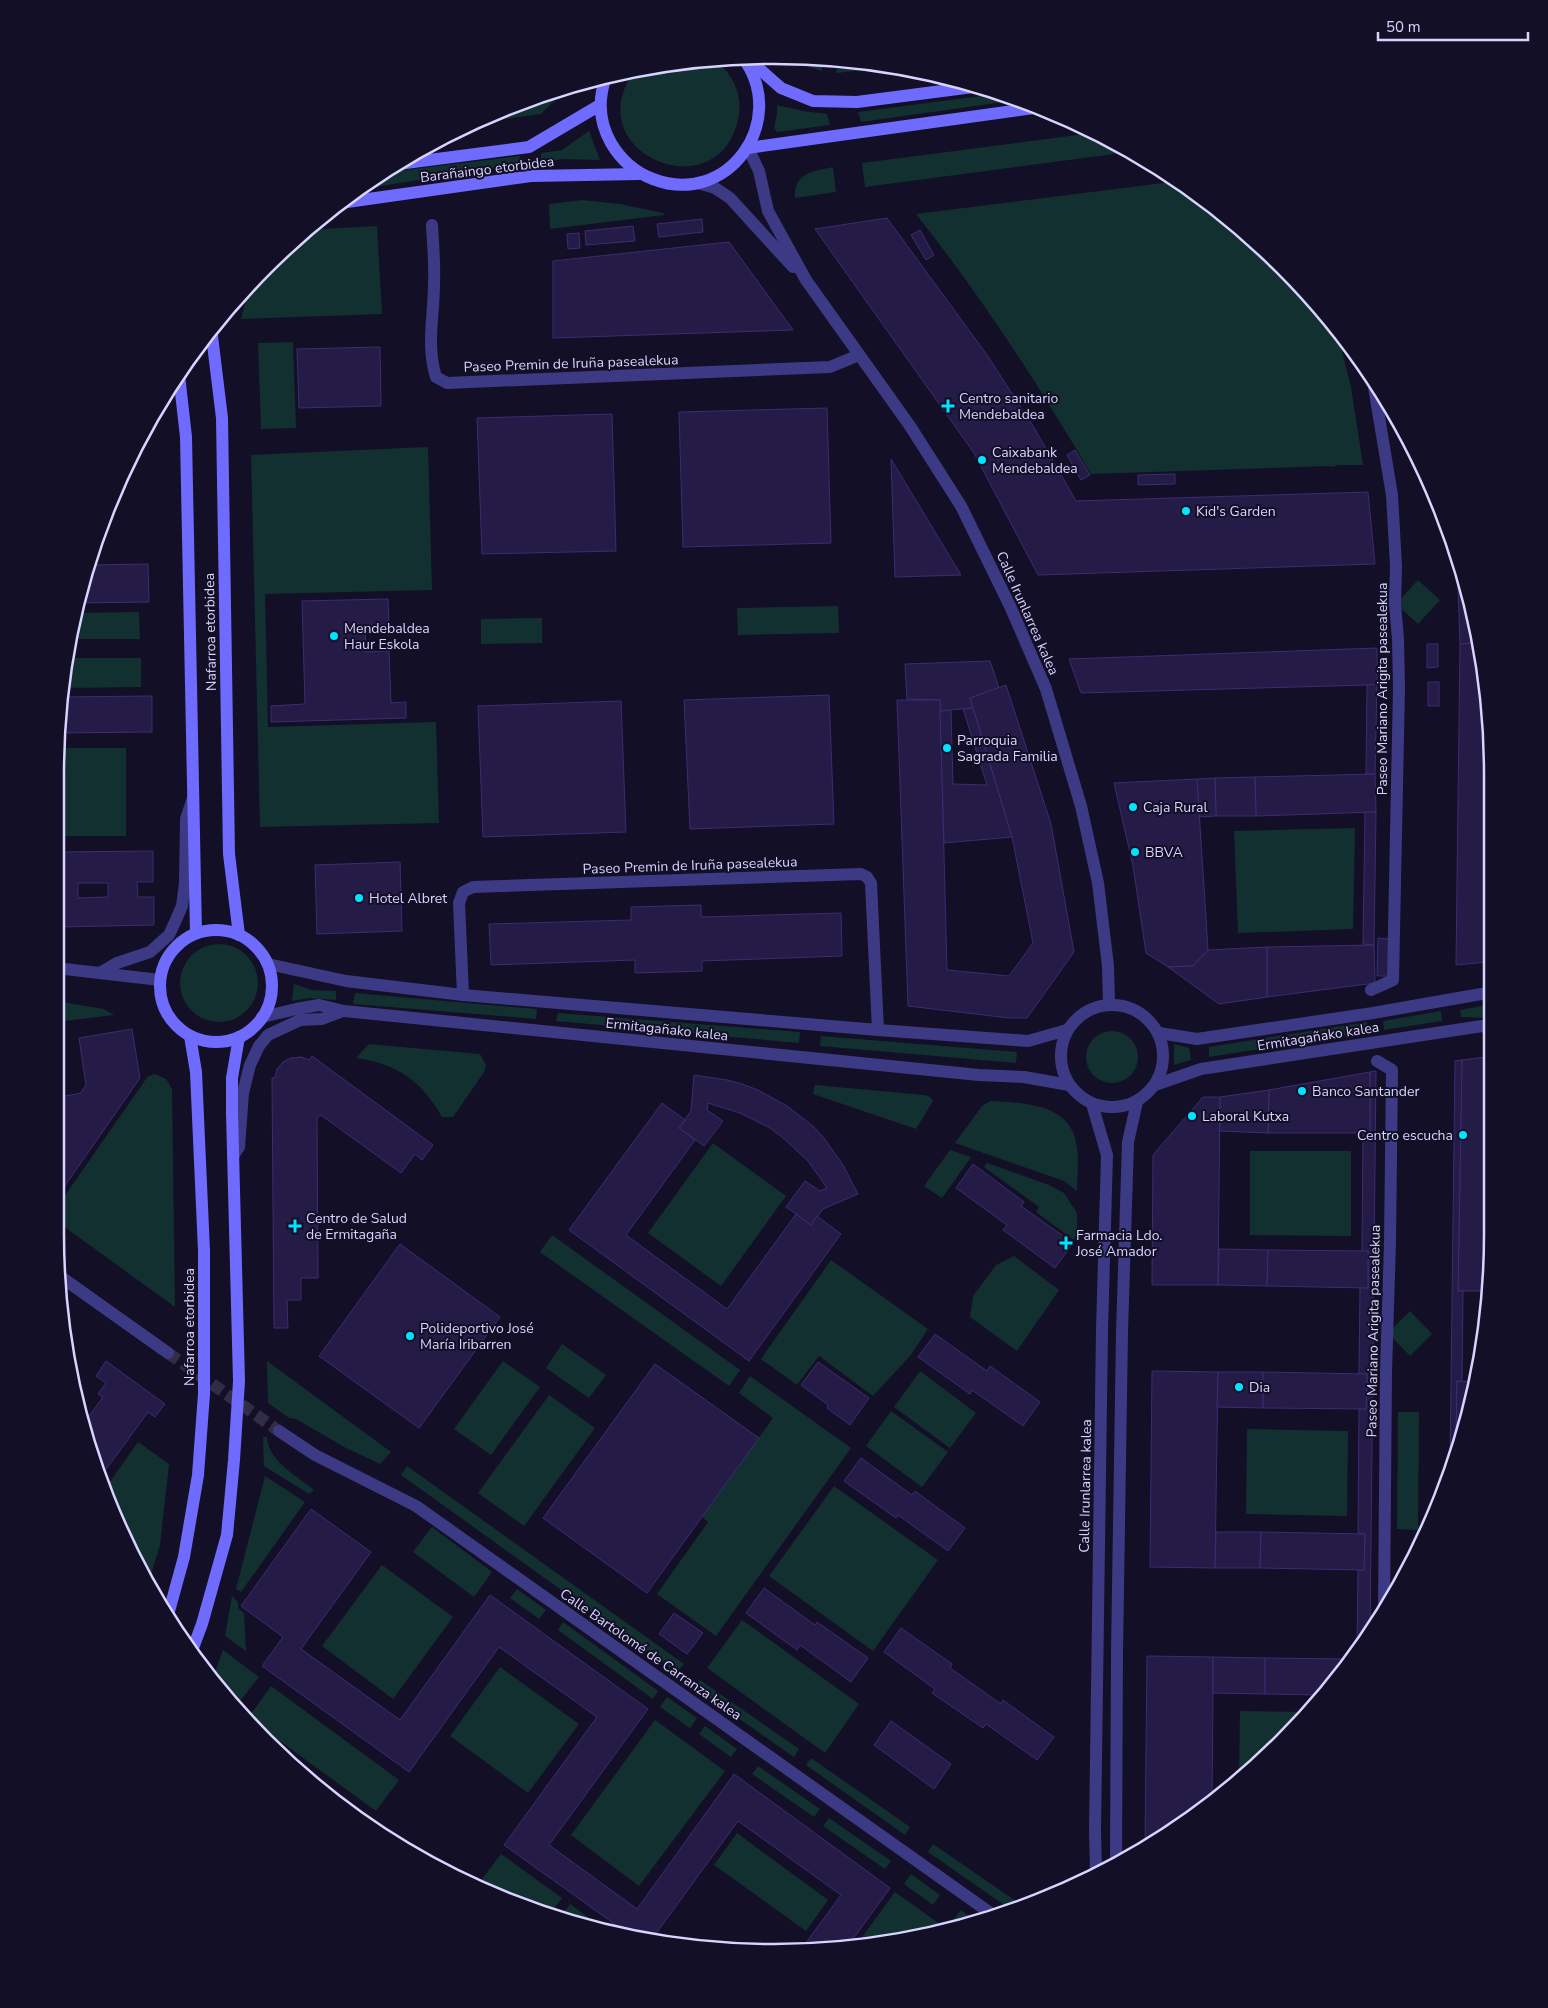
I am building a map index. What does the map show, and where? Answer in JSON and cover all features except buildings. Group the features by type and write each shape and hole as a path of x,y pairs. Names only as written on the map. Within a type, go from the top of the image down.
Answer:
{"main road":[{"path":"753,64 781,88 813,101 857,102 960,89"},
{"path":"604,85 600,104 606,133 619,156 639,174 664,184 682,185 698,183 714,178 728,170 748,148 755,133 760,115 758,90 748,65"},
{"name":"Barañaingo etorbidea","path":"414,162 529,147 600,104"},
{"path":"748,148 1024,109"},
{"name":"Barañaingo etorbidea","path":"355,201 534,176 639,174"},
{"name":"Nafarroa etorbidea","path":"212,340 222,418 229,854 238,935"},
{"name":"Nafarroa etorbidea","path":"180,384 186,437 196,933"},
{"path":"210,930 225,930 238,935 251,942 261,952 268,964 272,982 270,1001 262,1018 252,1029 239,1037 223,1042 206,1041 190,1036 177,1026 167,1012 161,997 160,980 164,965 171,952 196,933 210,930"},
{"name":"Nafarroa etorbidea","path":"170,1607 184,1557 198,1475 204,1394 204,1251 196,1072 190,1036"},
{"path":"194,1644 227,1535 234,1460 239,1381 232,1156 232,1078 239,1037"}],"street":[{"name":"Calle Irunlarrea kalea","path":"748,148 759,171 768,211 806,280 910,426 961,506 1010,606 1046,689 1081,806 1098,883 1108,966 1109,1004"},
{"name":"Calle Irunlarrea kalea","path":"698,183 716,188 730,198 806,280"},
{"name":"Paseo Premin de Iruña pasealekua","path":"432,225 434,285 430,320 431,363 436,377 447,383 830,367 859,355"},
{"name":"Paseo Mariano Arigita pasealekua","path":"1371,990 1394,980 1399,688 1392,495 1376,397"},
{"name":"Nafarroa etorbidea","path":"100,974 117,963 140,957 150,952 169,935 182,906 185,883 186,819 194,793"},
{"name":"Paseo Premin de Iruña pasealekua","path":"463,995 459,903 463,892 473,887 861,874 867,877 871,883 878,1030"},
{"name":"Ermitagañako kalea","path":"268,964 346,981 463,995 878,1030 1028,1041 1068,1030"},
{"path":"64,969 160,980"},
{"name":"Ermitagañako kalea","path":"1159,1033 1197,1039 1373,1013 1484,994"},
{"path":"1109,1004 1129,1007 1146,1017 1159,1033 1164,1059 1155,1085 1137,1102 1115,1108 1092,1104 1069,1085 1062,1067 1061,1048 1068,1030 1085,1012 1109,1004"},
{"name":"Ermitagañako kalea","path":"262,1018 319,1005 344,1011 969,1074 1024,1077 1069,1085"},
{"path":"232,1156 239,1147 242,1093 250,1065 263,1040 268,1035 300,1020 322,1019 344,1011"},
{"name":"Ermitagañako kalea","path":"1155,1085 1202,1069 1484,1027"},
{"name":"Paseo Mariano Arigita pasealekua","path":"1377,1061 1392,1070 1384,1597"},
{"path":"1116,1856 1116,1653 1123,1314 1128,1142 1137,1102"},
{"name":"Calle Irunlarrea kalea","path":"1092,1104 1107,1155 1102,1330 1096,1867"},
{"path":"65,1280 168,1353"},
{"name":"Calle Bartolomé de Carranza kalea","path":"279,1431 315,1455 416,1506 988,1911"}],"green space":[{"path":"804,65 823,65 822,71"},
{"path":"722,66 735,85 740,106 739,114 727,145 707,161 683,166 658,161 636,147 623,126 621,99 632,78"},
{"path":"837,67 866,70 836,73"},
{"path":"984,96 1004,102 861,122 858,112"},
{"path":"557,98 541,114 498,120"},
{"path":"777,105 827,114 830,125 777,132 774,128"},
{"path":"589,131 600,160 561,159 541,164 541,153 562,150"},
{"path":"1082,134 1119,153 865,187 862,163"},
{"path":"520,156 520,164 373,187 399,171"},
{"path":"833,167 836,192 795,198 797,183 801,178 812,172"},
{"path":"1168,182 1242,240 1276,272 1308,306 1341,347 1351,387 1363,465 1091,474 1008,341 916,214"},
{"path":"582,200 620,204 663,213 664,215 550,229 549,204"},
{"path":"377,226 382,314 241,319 246,300 306,240 322,229"},
{"path":"293,342 296,428 261,429 258,343"},
{"path":"428,447 432,590 265,594 268,727 436,722 439,823 260,827 251,455"},
{"path":"1418,580 1440,600 1418,624 1396,604"},
{"path":"838,606 839,633 738,635 737,608"},
{"path":"139,612 140,639 76,639 82,613"},
{"path":"542,618 542,643 481,644 481,619"},
{"path":"74,658 141,658 141,687 69,688"},
{"path":"65,748 126,748 126,836 64,836"},
{"path":"1355,828 1353,929 1238,933 1234,831"},
{"path":"219,944 234,947 246,956 255,968 258,983 255,998 246,1010 234,1019 219,1022 204,1019 192,1010 183,998 180,983 183,968 192,956 204,947"},
{"path":"294,984 312,990 336,991 336,1000 309,998 292,1001"},
{"path":"355,993 537,1009 536,1019 353,1004"},
{"path":"64,1002 104,1009 114,1015 64,1021"},
{"path":"1484,1006 1484,1018 1461,1017 1460,1010"},
{"path":"1441,1011 1442,1021 1384,1030 1383,1021"},
{"path":"558,1013 800,1032 799,1043 556,1021"},
{"path":"1367,1022 1369,1032 1209,1057 1209,1047"},
{"path":"1107,1031 1117,1031 1126,1035 1134,1043 1138,1057 1134,1071 1126,1079 1117,1083 1107,1083 1098,1079 1090,1071 1086,1062 1086,1052 1090,1043 1098,1035"},
{"path":"821,1036 1017,1052 1016,1063 820,1046"},
{"path":"369,1044 480,1054 486,1065 484,1072 453,1117 442,1117 426,1093 407,1076 384,1065 356,1058"},
{"path":"1174,1044 1189,1048 1191,1060 1174,1065"},
{"path":"155,1074 166,1079 172,1089 175,1307 64,1227 64,1197 148,1076"},
{"path":"815,1085 924,1095 930,1097 933,1101 916,1129 813,1094"},
{"path":"990,1101 1045,1108 1057,1114 1066,1122 1074,1133 1077,1148 1077,1191 1064,1181 955,1143 982,1106"},
{"path":"713,1143 786,1196 721,1286 648,1233"},
{"path":"950,1150 971,1157 942,1198 924,1186"},
{"path":"1250,1151 1351,1151 1351,1236 1250,1235"},
{"path":"987,1163 1049,1185 1064,1193 1077,1213 1077,1234 1074,1240 1036,1212 1039,1207 984,1167"},
{"path":"552,1235 740,1370 729,1386 540,1252"},
{"path":"1014,1256 1059,1290 1017,1351 970,1317 973,1296 996,1265"},
{"path":"831,1260 928,1329 910,1356 873,1396 819,1356 797,1385 761,1359"},
{"path":"1410,1311 1432,1334 1410,1356 1388,1333"},
{"path":"562,1344 606,1375 589,1398 546,1368"},
{"path":"267,1361 391,1452 380,1464 346,1448 296,1419 289,1418 268,1403"},
{"path":"503,1361 540,1387 491,1455 454,1429"},
{"path":"920,1371 976,1413 950,1448 894,1407"},
{"path":"750,1376 851,1448 716,1636 657,1594 708,1522 702,1517 773,1418 739,1393"},
{"path":"549,1395 595,1428 524,1526 478,1493"},
{"path":"891,1411 948,1452 922,1487 866,1446"},
{"path":"1398,1412 1419,1412 1418,1530 1397,1529"},
{"path":"1247,1429 1348,1431 1347,1516 1246,1514"},
{"path":"263,1437 267,1437 272,1453 278,1461 314,1490 309,1494 264,1466"},
{"path":"138,1442 169,1464 160,1545 151,1574 137,1548 109,1483"},
{"path":"407,1466 684,1664 677,1673 401,1475"},
{"path":"265,1476 305,1502 241,1592 236,1589"},
{"path":"834,1486 938,1560 873,1651 769,1576"},
{"path":"432,1527 492,1572 474,1597 413,1552"},
{"path":"382,1565 453,1617 393,1699 322,1646"},
{"path":"517,1589 546,1610 539,1619 510,1598"},
{"path":"232,1596 238,1602 238,1608 244,1613 246,1651 225,1636"},
{"path":"742,1620 859,1704 825,1753 707,1668"},
{"path":"563,1622 658,1691 653,1699 558,1630"},
{"path":"223,1650 259,1677 240,1702 215,1671"},
{"path":"500,1667 579,1724 528,1793 450,1736"},
{"path":"700,1680 799,1749 794,1757 695,1688"},
{"path":"271,1686 399,1780 376,1811 270,1734 251,1714"},
{"path":"667,1697 697,1718 690,1728 660,1707"},
{"path":"1240,1711 1299,1712 1276,1736 1239,1770"},
{"path":"655,1720 725,1771 639,1886 571,1835"},
{"path":"705,1726 737,1749 731,1757 699,1734"},
{"path":"811,1758 910,1827 905,1835 806,1765"},
{"path":"758,1766 820,1809 814,1817 752,1774"},
{"path":"829,1818 891,1861 885,1869 823,1826"},
{"path":"737,1833 828,1900 806,1931 714,1865"},
{"path":"933,1844 1016,1901 1005,1906 928,1852"},
{"path":"501,1854 562,1898 554,1909 481,1880"},
{"path":"911,1874 940,1895 933,1905 904,1884"},
{"path":"895,1892 940,1924 913,1931 861,1939"},
{"path":"570,1904 593,1921 590,1920 564,1912"},
{"path":"961,1910 970,1916 956,1921 954,1919"}],"tunnel":[{"path":"168,1353 279,1431"}],"place":[{"name":"Centro sanitario Mendebaldea","path":"948,406"},
{"name":"Caixabank Mendebaldea","path":"982,460"},
{"name":"Kid's Garden","path":"1186,511"},
{"name":"Mendebaldea Haur Eskola","path":"334,636"},
{"name":"Parroquia Sagrada Familia","path":"947,748"},
{"name":"Caja Rural","path":"1133,807"},
{"name":"BBVA","path":"1135,852"},
{"name":"Hotel Albret","path":"359,898"},
{"name":"Banco Santander","path":"1302,1091"},
{"name":"Laboral Kutxa","path":"1192,1116"},
{"name":"Centro escucha","path":"1463,1135"},
{"name":"Centro de Salud de Ermitagaña","path":"295,1226"},
{"name":"Farmacia Ldo. José Amador","path":"1066,1243"},
{"name":"Polideportivo José María Iribarren","path":"410,1336"},
{"name":"Dia","path":"1239,1387"}]}
